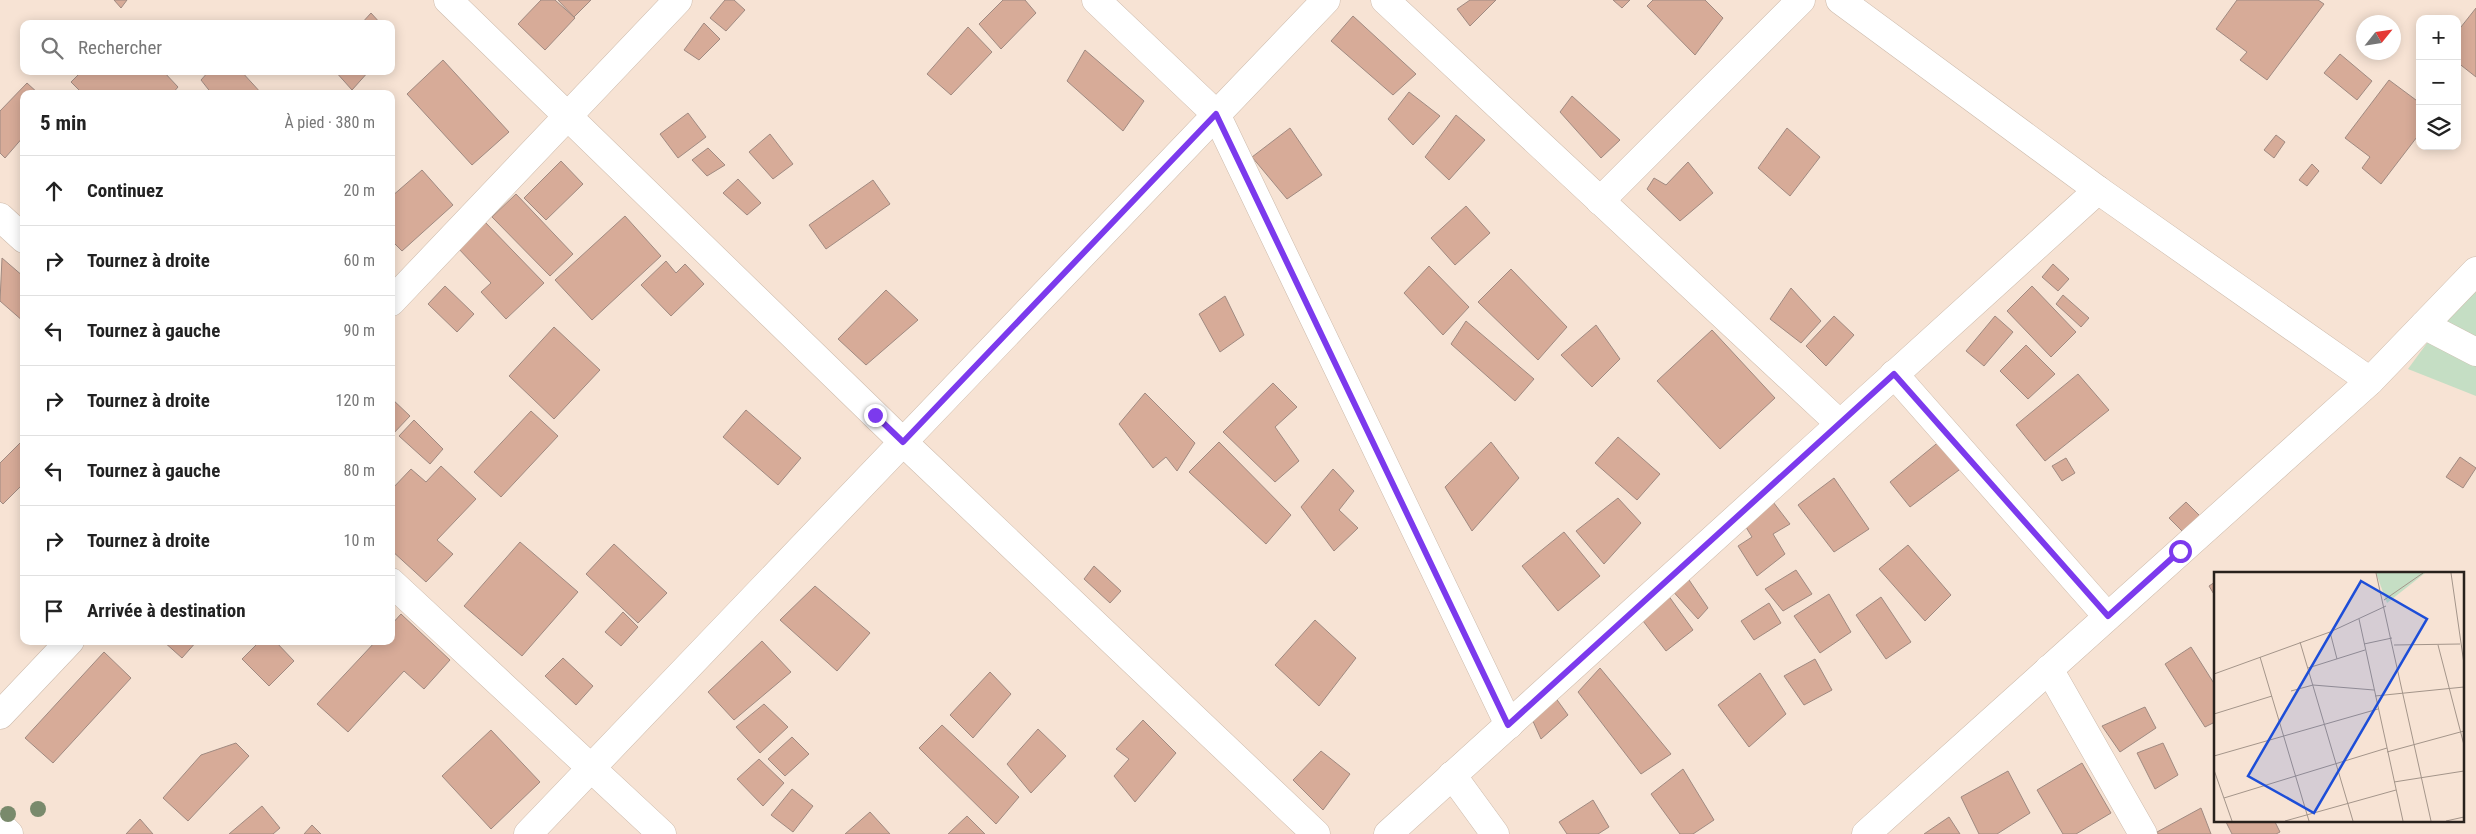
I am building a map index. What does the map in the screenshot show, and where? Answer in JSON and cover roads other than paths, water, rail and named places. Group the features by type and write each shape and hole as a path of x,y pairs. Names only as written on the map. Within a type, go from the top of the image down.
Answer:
{"street":[{"path":"448,0 903,442 1316,834"},
{"path":"395,298 678,0"},
{"path":"1096,0 1216,114 1508,725"},
{"path":"528,834 1326,0"},
{"path":"1385,0 1840,424"},
{"path":"1600,201 1801,0"},
{"path":"1840,0 2098,190 2370,381"},
{"path":"1388,834 2098,190"},
{"path":"0,217 20,235"},
{"path":"1866,834 2370,381 2476,272"},
{"path":"2424,325 2476,352"},
{"path":"1894,374 2108,616"},
{"path":"395,586 662,834"},
{"path":"0,715 66,645"},
{"path":"2049,669 2143,834"},
{"path":"1452,775 1495,834"},
{"path":"0,825 9,834"}]}
